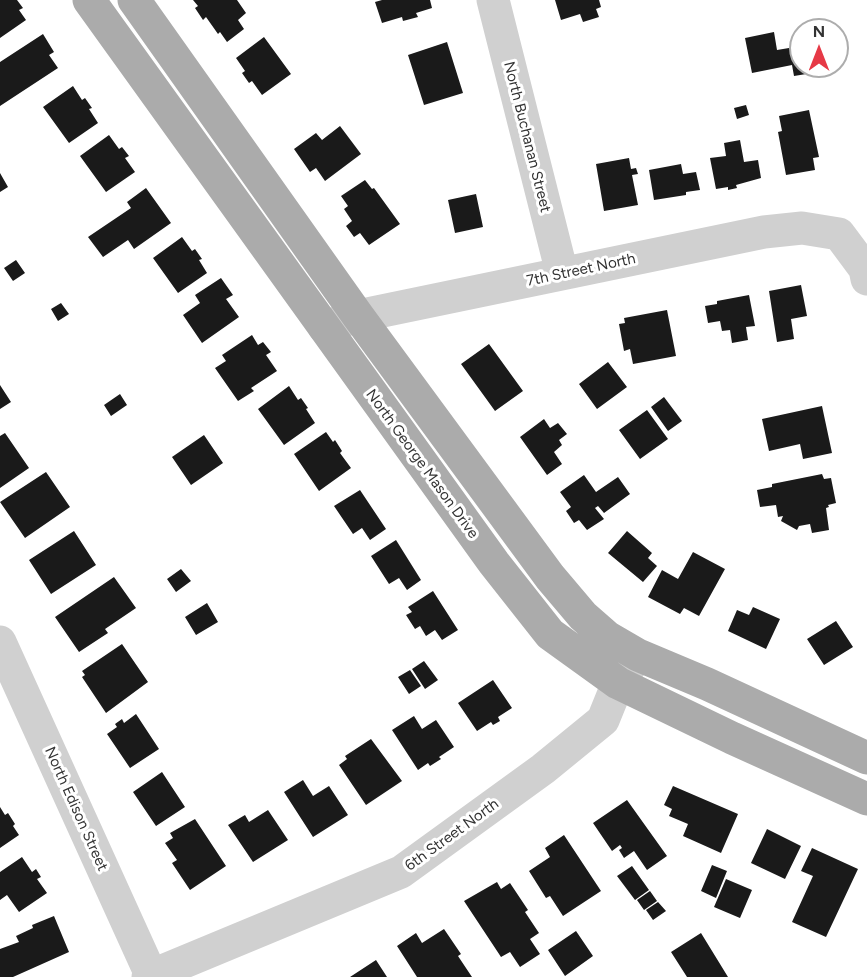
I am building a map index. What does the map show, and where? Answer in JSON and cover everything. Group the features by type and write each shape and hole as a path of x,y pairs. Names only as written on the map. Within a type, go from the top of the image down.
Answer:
{"main road":[{"name":"North George Mason Drive","path":"89,0 494,563 550,634 618,683 867,799"},
{"path":"134,0 358,316 550,577 583,616 607,637 638,655 707,684 867,758"}],"street":[{"name":"North Buchanan Street","path":"493,0 562,273"},
{"name":"7th Street North","path":"324,327 358,316 562,273 764,232 802,228 839,234 865,268 867,279"},
{"name":"North Edison Street","path":"0,642 151,976"},
{"name":"6th Street North","path":"151,976 401,872 543,769 603,720 618,683 638,655"}],"building":[{"path":"0,0 17,0 23,8 19,10 26,20 0,38"},
{"path":"193,0 237,0 246,13 238,20 244,29 227,42 206,17 203,20"},
{"path":"430,0 432,8 416,13 418,17 403,21 402,17 382,23 375,2"},
{"path":"555,0 599,0 601,7 596,9 599,17 583,22 580,14 561,20"},
{"path":"774,32 777,50 789,48 789,66 752,73 745,38"},
{"path":"43,34 54,52 49,55 58,68 0,106 0,62"},
{"path":"264,37 291,74 262,95 252,81 249,83 242,73 245,71 236,58"},
{"path":"447,42 463,93 424,105 408,55"},
{"path":"73,86 82,100 85,98 92,108 89,109 98,123 69,143 43,107"},
{"path":"746,105 749,115 737,119 734,108"},
{"path":"809,110 819,157 813,158 815,170 786,175 778,132 782,131 779,116"},
{"path":"340,126 361,154 325,181 316,168 310,172 294,149 316,133 322,140"},
{"path":"109,135 119,149 122,147 129,156 125,158 135,172 106,192 80,156"},
{"path":"740,140 744,162 758,160 761,178 736,185 737,188 716,189 710,158 726,156 724,143"},
{"path":"629,158 631,169 636,168 638,174 632,175 638,205 604,211 596,164"},
{"path":"681,164 683,174 696,172 700,190 686,192 686,195 654,200 649,170"},
{"path":"0,173 8,187 0,192"},
{"path":"365,180 372,189 374,188 400,224 369,245 360,233 354,237 346,226 352,221 344,209 348,206 341,196"},
{"path":"146,188 171,223 134,249 128,240 103,257 88,237 131,208 127,202"},
{"path":"476,194 483,227 455,233 448,200"},
{"path":"182,237 192,251 195,249 202,259 199,260 207,273 178,293 153,258"},
{"path":"16,260 25,273 13,281 4,268"},
{"path":"221,278 233,295 226,299 239,317 202,343 183,315 200,303 195,295"},
{"path":"801,285 807,316 791,319 794,339 777,342 769,291"},
{"path":"749,295 755,326 746,327 748,340 732,343 730,330 722,331 720,321 708,323 705,306 717,304 717,301"},
{"path":"61,303 69,314 58,321 51,309"},
{"path":"667,310 676,356 633,364 630,349 624,351 619,324 625,323 624,318"},
{"path":"252,335 258,345 263,342 271,352 266,355 277,371 251,388 254,391 238,401 215,368 226,361 222,355"},
{"path":"489,344 523,391 495,411 461,364"},
{"path":"608,362 627,387 597,409 579,384"},
{"path":"0,385 11,402 0,409"},
{"path":"289,386 298,400 301,398 315,423 284,445 258,409"},
{"path":"120,394 127,405 111,416 104,405"},
{"path":"664,397 682,421 668,431 651,407"},
{"path":"822,406 832,453 803,459 800,444 769,451 762,419"},
{"path":"647,410 668,439 640,459 619,430"},
{"path":"544,419 550,428 558,423 567,434 559,440 562,445 554,452 562,464 547,475 520,437"},
{"path":"326,432 333,442 335,440 342,451 340,453 351,468 319,491 294,454"},
{"path":"5,433 29,468 0,488 0,436"},
{"path":"204,435 223,463 191,485 172,457"},
{"path":"46,472 70,507 25,538 0,502"},
{"path":"822,474 824,479 831,478 836,503 826,508 829,530 812,533 810,524 799,526 797,530 781,521 783,516 778,517 776,505 760,507 757,490 772,487 772,484"},
{"path":"584,475 596,492 618,477 630,494 604,513 598,506 595,508 604,519 587,530 579,520 574,523 566,511 571,507 560,492"},
{"path":"360,490 386,529 370,540 362,528 353,534 334,506"},
{"path":"74,531 96,565 51,594 29,560"},
{"path":"627,531 652,553 648,558 657,566 643,582 608,553"},
{"path":"396,540 421,580 407,590 399,578 389,584 371,556"},
{"path":"693,552 725,569 699,616 684,608 680,614 648,597 662,570 678,579"},
{"path":"181,569 191,581 176,592 167,579"},
{"path":"114,577 136,608 105,629 108,633 79,652 55,617"},
{"path":"433,591 458,630 442,640 435,630 426,636 420,626 415,629 406,615 412,612 408,607"},
{"path":"207,603 218,622 196,635 185,617"},
{"path":"753,607 780,619 766,649 728,631 737,610 749,615"},
{"path":"836,621 853,647 824,665 807,639"},
{"path":"122,644 148,682 106,713 82,677 85,675 82,671"},
{"path":"424,661 438,680 425,689 412,669"},
{"path":"410,670 421,686 409,694 398,677"},
{"path":"493,680 512,708 498,717 500,721 493,725 491,722 477,731 458,703"},
{"path":"136,714 159,749 130,768 107,734 117,727 115,724 122,719 124,723"},
{"path":"414,716 422,729 436,720 454,747 439,757 441,759 430,766 428,763 418,770 392,730"},
{"path":"371,739 402,781 366,805 339,765 347,759 345,756"},
{"path":"162,772 185,807 156,826 133,792"},
{"path":"303,780 313,796 329,786 348,815 313,837 284,792"},
{"path":"673,786 738,814 721,853 683,836 688,824 669,816 672,809 664,805"},
{"path":"627,800 667,856 647,870 634,851 624,858 619,850 622,848 620,845 612,851 593,823"},
{"path":"0,807 5,815 8,813 19,835 0,848"},
{"path":"268,810 288,840 253,862 228,825 245,815 249,822"},
{"path":"195,819 226,866 190,890 172,863 177,860 165,843 173,838 170,833"},
{"path":"767,829 801,846 785,879 751,863"},
{"path":"564,835 601,891 563,916 550,896 546,898 529,871 550,857 545,848"},
{"path":"812,848 858,869 826,937 792,922 813,876 801,871"},
{"path":"22,857 32,872 36,869 41,877 37,879 47,893 19,912 7,895 0,900 0,872"},
{"path":"712,865 727,871 716,898 701,891"},
{"path":"632,866 649,890 635,900 617,876"},
{"path":"726,879 752,890 740,918 714,907"},
{"path":"497,882 501,889 510,883 528,910 525,912 539,933 530,939 540,954 520,967 510,952 501,957 464,901"},
{"path":"650,891 657,901 644,910 637,900"},
{"path":"658,902 666,911 653,920 646,910"},
{"path":"54,916 69,952 13,977 0,977 0,949 19,942 16,936 33,928 32,925"},
{"path":"444,929 461,954 458,956 472,977 417,977 397,946 416,933 422,943"},
{"path":"576,931 593,956 565,976 548,950"},
{"path":"701,933 728,977 687,977 671,952"},
{"path":"376,960 387,977 350,977"}]}
